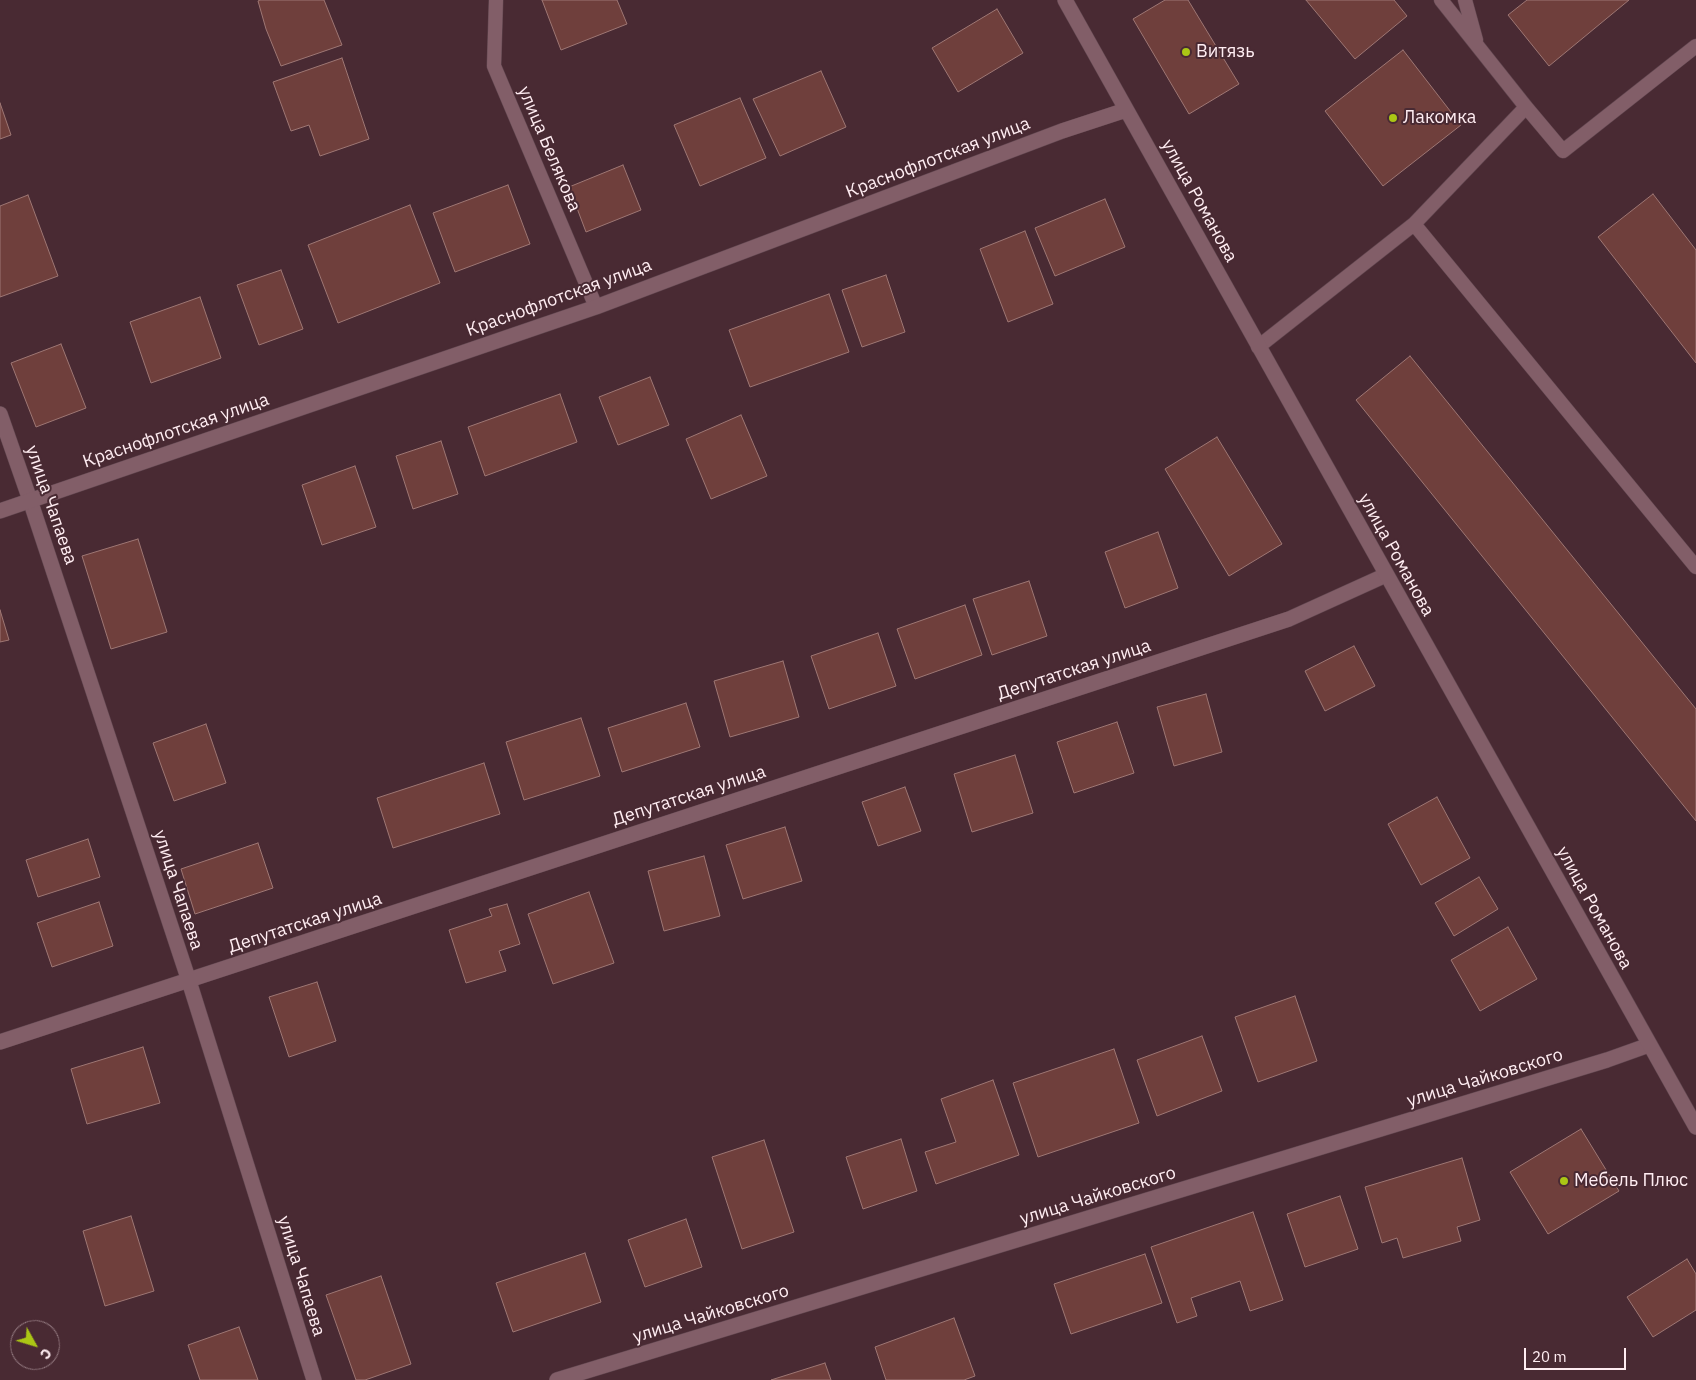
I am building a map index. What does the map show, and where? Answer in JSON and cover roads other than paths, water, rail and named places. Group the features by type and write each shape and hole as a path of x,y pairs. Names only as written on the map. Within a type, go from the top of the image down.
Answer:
{"street":[{"name":"улица Романова","path":"1065,0 1696,1127"},
{"name":"Краснофлотская улица","path":"0,511 596,307 1062,131 1126,110"},
{"name":"улица Чапаева","path":"0,414 189,981 314,1380"},
{"name":"Депутатская улица","path":"0,1042 1289,619 1386,575"},
{"name":"улица Чайковского","path":"557,1380 1607,1060 1649,1045"}],"lane":[{"name":"улица Белякова","path":"496,0 494,66 596,307"},
{"path":"1441,0 1563,151 1696,46"},
{"path":"1465,0 1477,45"},
{"path":"1476,0 1477,45"},
{"path":"1258,347 1414,224 1526,107"},
{"path":"1414,224 1696,568"}],"place":[{"name":"Витязь","path":"1186,52"},
{"name":"Лакомка","path":"1393,118"},
{"name":"Мебель Плюс","path":"1564,1181"}]}
